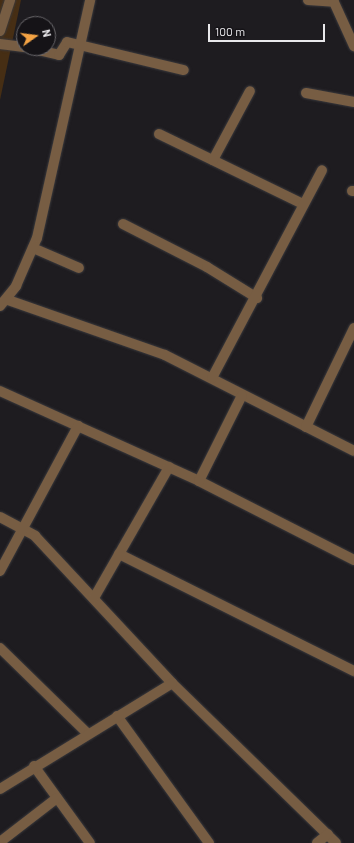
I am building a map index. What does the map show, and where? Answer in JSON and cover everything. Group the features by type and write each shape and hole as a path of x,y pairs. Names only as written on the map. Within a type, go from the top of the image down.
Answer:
{"street":[{"path":"0,31 10,0"},
{"path":"90,0 83,45 33,248 4,303 165,355 354,451"},
{"path":"308,0 333,1 350,29 354,46"},
{"path":"56,54 59,55 67,42 83,45 90,50 184,70"},
{"path":"0,44 16,46"},
{"path":"213,160 250,91"},
{"path":"306,93 354,102"},
{"path":"160,134 303,204"},
{"path":"212,378 256,298 303,204 322,170"},
{"path":"123,224 194,260 256,298"},
{"path":"33,248 79,268"},
{"path":"306,427 353,333"},
{"path":"0,391 199,480 354,560"},
{"path":"199,480 242,395"},
{"path":"0,571 78,426"},
{"path":"94,598 169,467"},
{"path":"0,517 24,528 94,598 172,683 336,843"},
{"path":"119,554 354,670"},
{"path":"0,648 87,733"},
{"path":"2,784 172,683"},
{"path":"117,716 209,843"},
{"path":"34,766 90,843"},
{"path":"0,842 57,798"},
{"path":"317,843 328,834"}],"shaded area":[{"path":"0,0 21,0 18,16 16,16 16,24 0,100"}]}
